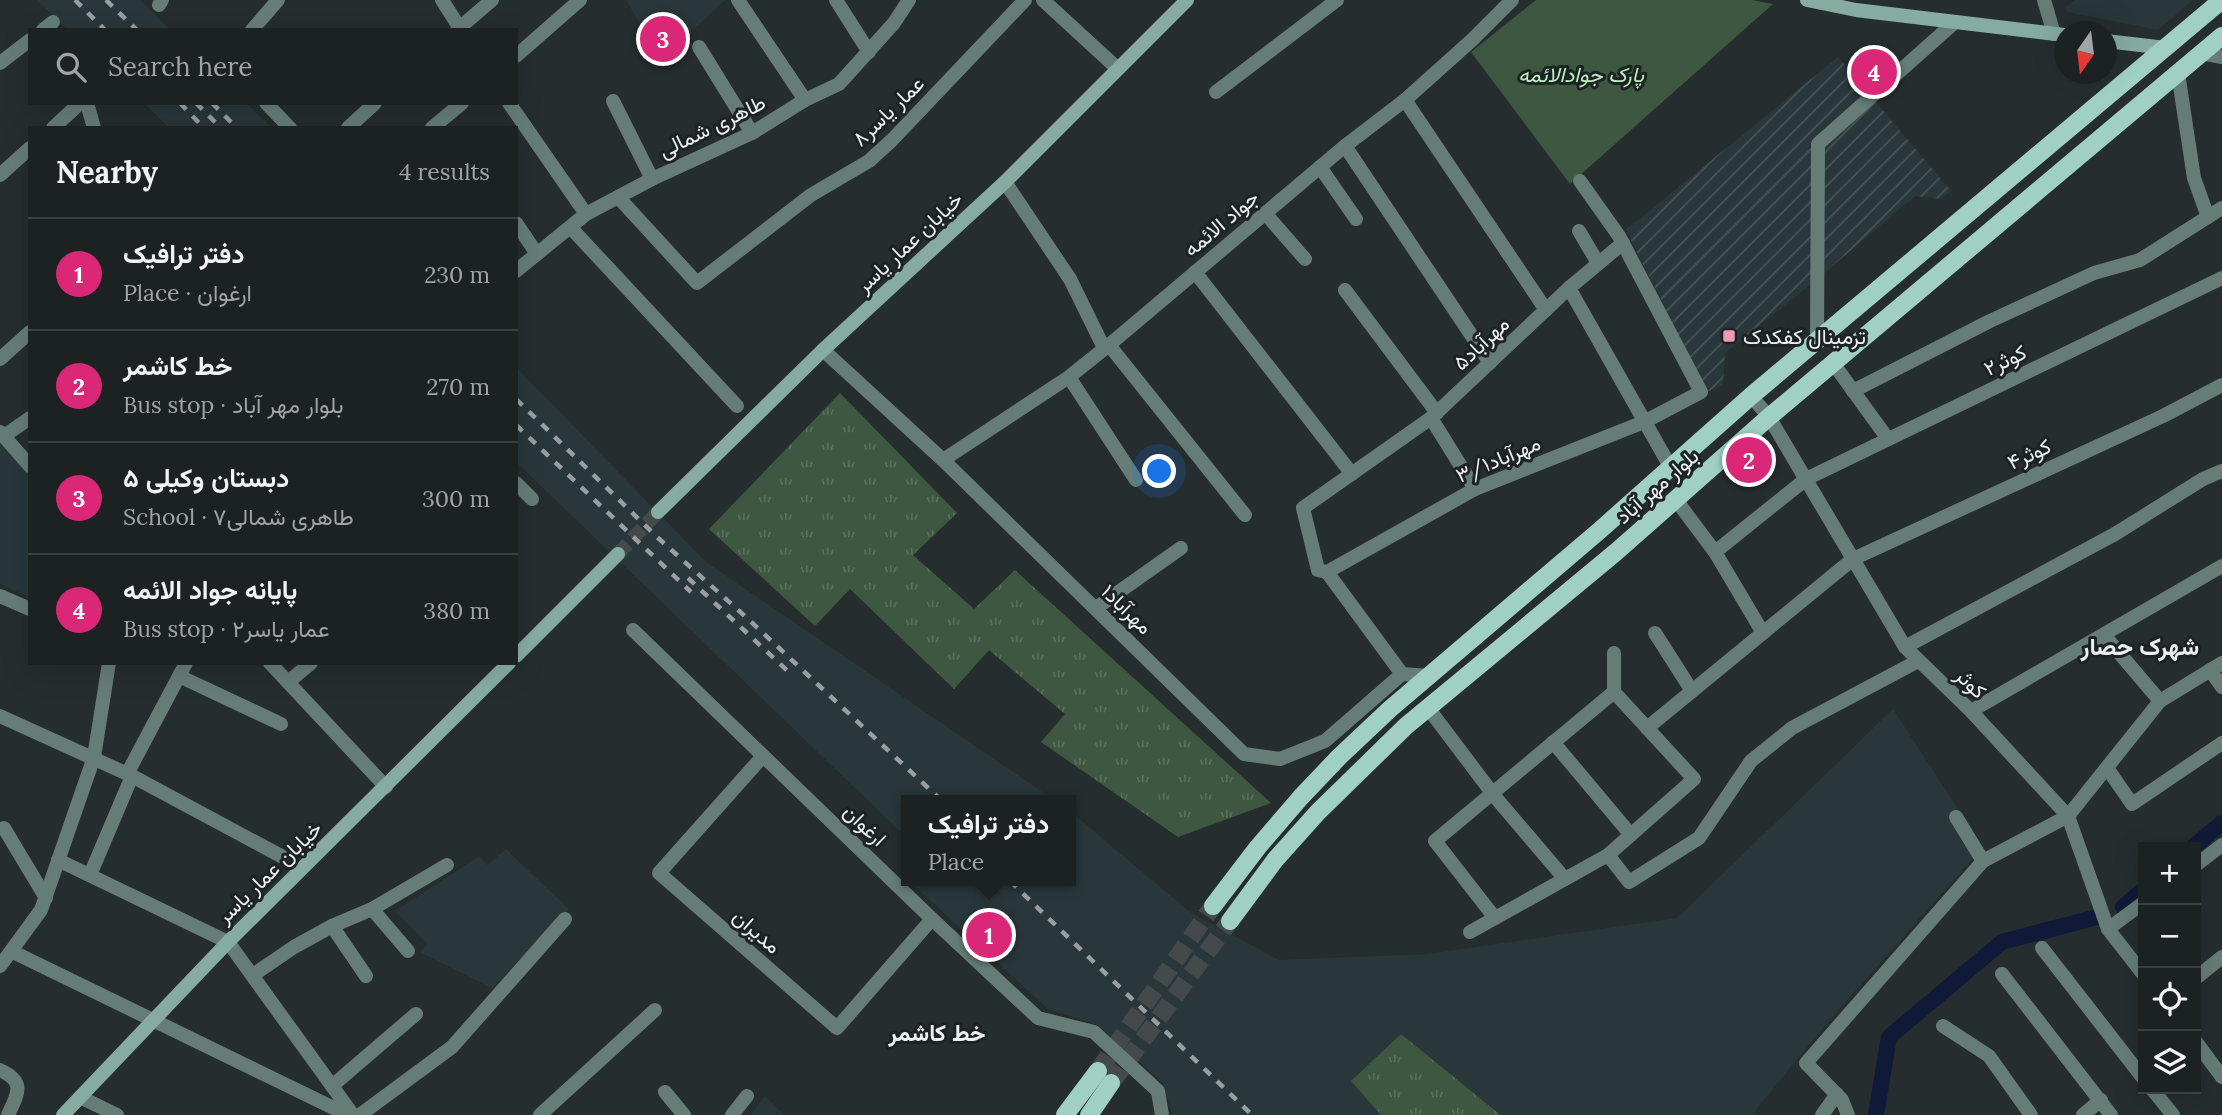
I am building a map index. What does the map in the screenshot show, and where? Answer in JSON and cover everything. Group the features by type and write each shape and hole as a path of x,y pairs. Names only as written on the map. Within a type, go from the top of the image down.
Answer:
{"main road":[{"name":"بلوار مهر آباد","path":"1213,906 1301,797 1339,757 1429,676 1751,396 2222,0"},
{"name":"بلوار مهر آباد","path":"1230,921 1275,860 1318,812 1406,726 2222,36"},
{"path":"2166,48 2201,53"},
{"path":"1065,1115 1105,1077 1089,1115"}],"street":[{"path":"254,28 278,0"},
{"path":"442,0 458,28"},
{"path":"460,28 492,0"},
{"path":"518,54 580,0"},
{"path":"738,0 805,100"},
{"path":"836,0 869,52"},
{"name":"طاهری شمالی","path":"518,269 586,214 652,179 752,133 805,100 839,84 894,23 909,0"},
{"name":"عمار یاسر۸","path":"618,197 697,283 811,195 869,161 1025,0"},
{"path":"1043,0 1118,69"},
{"name":"خیابان عمار یاسر","path":"658,512 823,349 1005,182 1187,0"},
{"path":"1216,92 1337,0"},
{"name":"جواد الائمه","path":"943,460 1069,377 1107,347 1345,146 1405,100 1512,0"},
{"path":"1807,0 2054,34"},
{"path":"2044,0 2054,23"},
{"path":"1817,341 1818,144 1955,22"},
{"path":"2117,41 2166,48"},
{"path":"0,63 28,42"},
{"path":"699,47 752,133"},
{"path":"2201,53 2222,57"},
{"path":"2178,73 2194,178 2208,217"},
{"path":"1405,100 1546,310"},
{"path":"613,101 652,179"},
{"path":"55,126 78,105"},
{"path":"88,105 93,126"},
{"path":"268,105 288,126"},
{"path":"350,126 373,105"},
{"path":"434,126 460,105"},
{"path":"510,105 586,214"},
{"path":"1345,146 1490,363"},
{"path":"0,175 28,150"},
{"path":"1320,167 1356,219"},
{"path":"1580,181 1623,243"},
{"path":"1005,182 1070,279 1107,347 1245,515"},
{"path":"1853,391 1990,321 2094,273 2140,260 2222,208"},
{"path":"1265,213 1305,259"},
{"path":"518,226 537,254"},
{"path":"571,228 737,407"},
{"path":"1579,231 1598,263"},
{"name":"مهرآباد۵","path":"1322,571 1303,508 1434,415 1569,288 1623,243"},
{"name":"مهرآباد۳/۱","path":"1322,571 1475,489 1644,422 1701,392 1623,243"},
{"path":"1195,272 1352,474"},
{"name":"کوثر۲","path":"1715,552 1806,479 2222,278"},
{"path":"1569,288 1671,468"},
{"path":"1345,290 1434,415 1475,489"},
{"path":"0,359 28,333"},
{"name":"مهرآباد۱","path":"823,349 943,460 1244,754 1280,759 1325,741 1402,674"},
{"path":"1833,363 1888,439"},
{"path":"1069,377 1136,480"},
{"name":"کوثر۴","path":"1647,727 1853,559 2162,416 2222,385"},
{"name":"کوثر","path":"1751,396 1769,417 1905,647 1971,711 2068,816 2108,929 2138,968"},
{"path":"28,419 2,434 28,464"},
{"path":"1905,647 2115,534 2203,479 2222,471"},
{"path":"518,485 531,499"},
{"path":"1676,500 1715,552 1763,633"},
{"path":"1096,608 1181,548"},
{"path":"518,654 618,554"},
{"path":"1971,711 2222,566"},
{"path":"1322,571 1402,674 1429,676"},
{"path":"0,596 28,608"},
{"name":"ارغوان","path":"633,630 1038,1018 1094,1032 1158,1091 1162,1115"},
{"path":"1655,633 1692,691"},
{"path":"2104,635 2160,701"},
{"path":"1470,932 1608,855 1694,779 1614,692 1614,653"},
{"path":"1608,855 1629,882 1699,838 1751,761 1792,728 1918,661"},
{"path":"0,967 41,910 46,898 93,757 109,665"},
{"path":"272,665 386,787"},
{"path":"288,682 309,665"},
{"name":"خیابان عمار یاسر","path":"63,1115 228,942 507,665"},
{"path":"1848,1115 1842,1100 1806,1063 1983,861 2068,816 2160,701 2216,666 2222,687"},
{"path":"90,875 130,775 184,670 282,724"},
{"path":"1495,918 1435,841 1494,796 1553,742 1614,692"},
{"path":"1428,708 1494,796 1565,879"},
{"path":"0,716 130,775 281,856"},
{"path":"1553,742 1631,835"},
{"path":"2107,768 2132,804 2222,743"},
{"name":"مدیران","path":"762,756 659,873 837,1028 932,919"},
{"path":"1956,817 1983,861"},
{"path":"4,828 46,898"},
{"path":"2201,863 2219,854"},
{"path":"58,860 228,942 351,1115"},
{"path":"253,975 294,947 332,926 372,909 447,865"},
{"path":"2108,929 2140,905"},
{"path":"372,909 408,951"},
{"path":"360,1115 452,1047 565,919"},
{"path":"332,926 366,976"},
{"path":"2042,948 2138,1071"},
{"path":"11,951 351,1115"},
{"path":"2201,974 2222,957"},
{"path":"2002,974 2111,1115"},
{"path":"540,1115 655,1010"},
{"path":"332,1086 416,1014"},
{"path":"1943,1026 1989,1056 2031,1115"},
{"path":"2201,1046 2217,1060 2222,1077"},
{"path":"0,1070 13,1076 17,1084 16,1096 8,1115"},
{"path":"665,1092 684,1115"},
{"path":"1822,1115 1837,1094"},
{"path":"2156,1094 2173,1115"},
{"path":"732,1115 747,1096"},
{"path":"80,1097 117,1115"},
{"path":"2083,1115 2101,1100"}],"shaded area":[{"path":"37,0 140,0 169,28 66,28"},
{"path":"626,0 725,0 697,26 657,53"},
{"path":"2075,0 2193,0 2158,30 2067,12 2066,7"},
{"path":"1838,57 1951,191 1941,199 1915,196 1725,353 1723,385 1707,392 1626,230"},
{"path":"146,105 248,105 270,126 167,126"},
{"path":"518,369 706,562 1047,795 901,795 901,832 518,464"},
{"path":"0,442 28,474 28,596 0,584"},
{"path":"1893,709 1983,847 1828,1022 1757,1108 1755,1115 1172,1115 1163,1083 1098,1025 1048,1009 914,886 1076,886 1076,816 1190,912 1279,960 1428,954 1677,918"},
{"path":"506,849 569,909 492,988 420,952 427,944 395,911 479,856 487,865"},
{"path":"765,1096 784,1115 751,1115"}],"green space":[{"name":"پارک جوادالائمه","path":"1536,0 1752,0 1773,4 1570,184 1471,52"},
{"path":"840,393 957,513 913,555 974,609 1015,570 1271,803 1178,837 1041,742 1065,714 989,650 954,689 850,589 815,626 709,529"},
{"path":"1401,1034 1499,1115 1381,1115 1351,1081"}],"waterway":[{"path":"2199,842 2222,823"},
{"path":"2123,907 2138,894"},
{"path":"1876,1115 1889,1037 2002,942 2097,917"}],"tunnel":[{"path":"618,554 658,512"},
{"path":"1098,1071 1213,906"},
{"path":"1111,1083 1230,921"}],"railway":[{"path":"75,0 103,28"},
{"path":"106,0 135,28"},
{"path":"182,105 202,126"},
{"path":"198,105 219,126"},
{"path":"214,105 235,126"},
{"path":"518,401 657,537 936,795"},
{"path":"518,427 691,592"},
{"path":"688,578 793,676"},
{"path":"1015,886 1252,1115"}],"place":[{"name":"دبستان وکیلی ۵","path":"663,39"},
{"name":"پایانه جواد الائمه","path":"1874,72"},
{"name":"ترمینال کفکدک","path":"1729,336"},
{"name":"خط کاشمر","path":"1749,460"},
{"name":"دفتر ترافیک","path":"989,935"}],"district":[{"name":"شهرک حصار","path":"2140,646"},
{"name":"خط کاشمر","path":"937,1032"}]}
